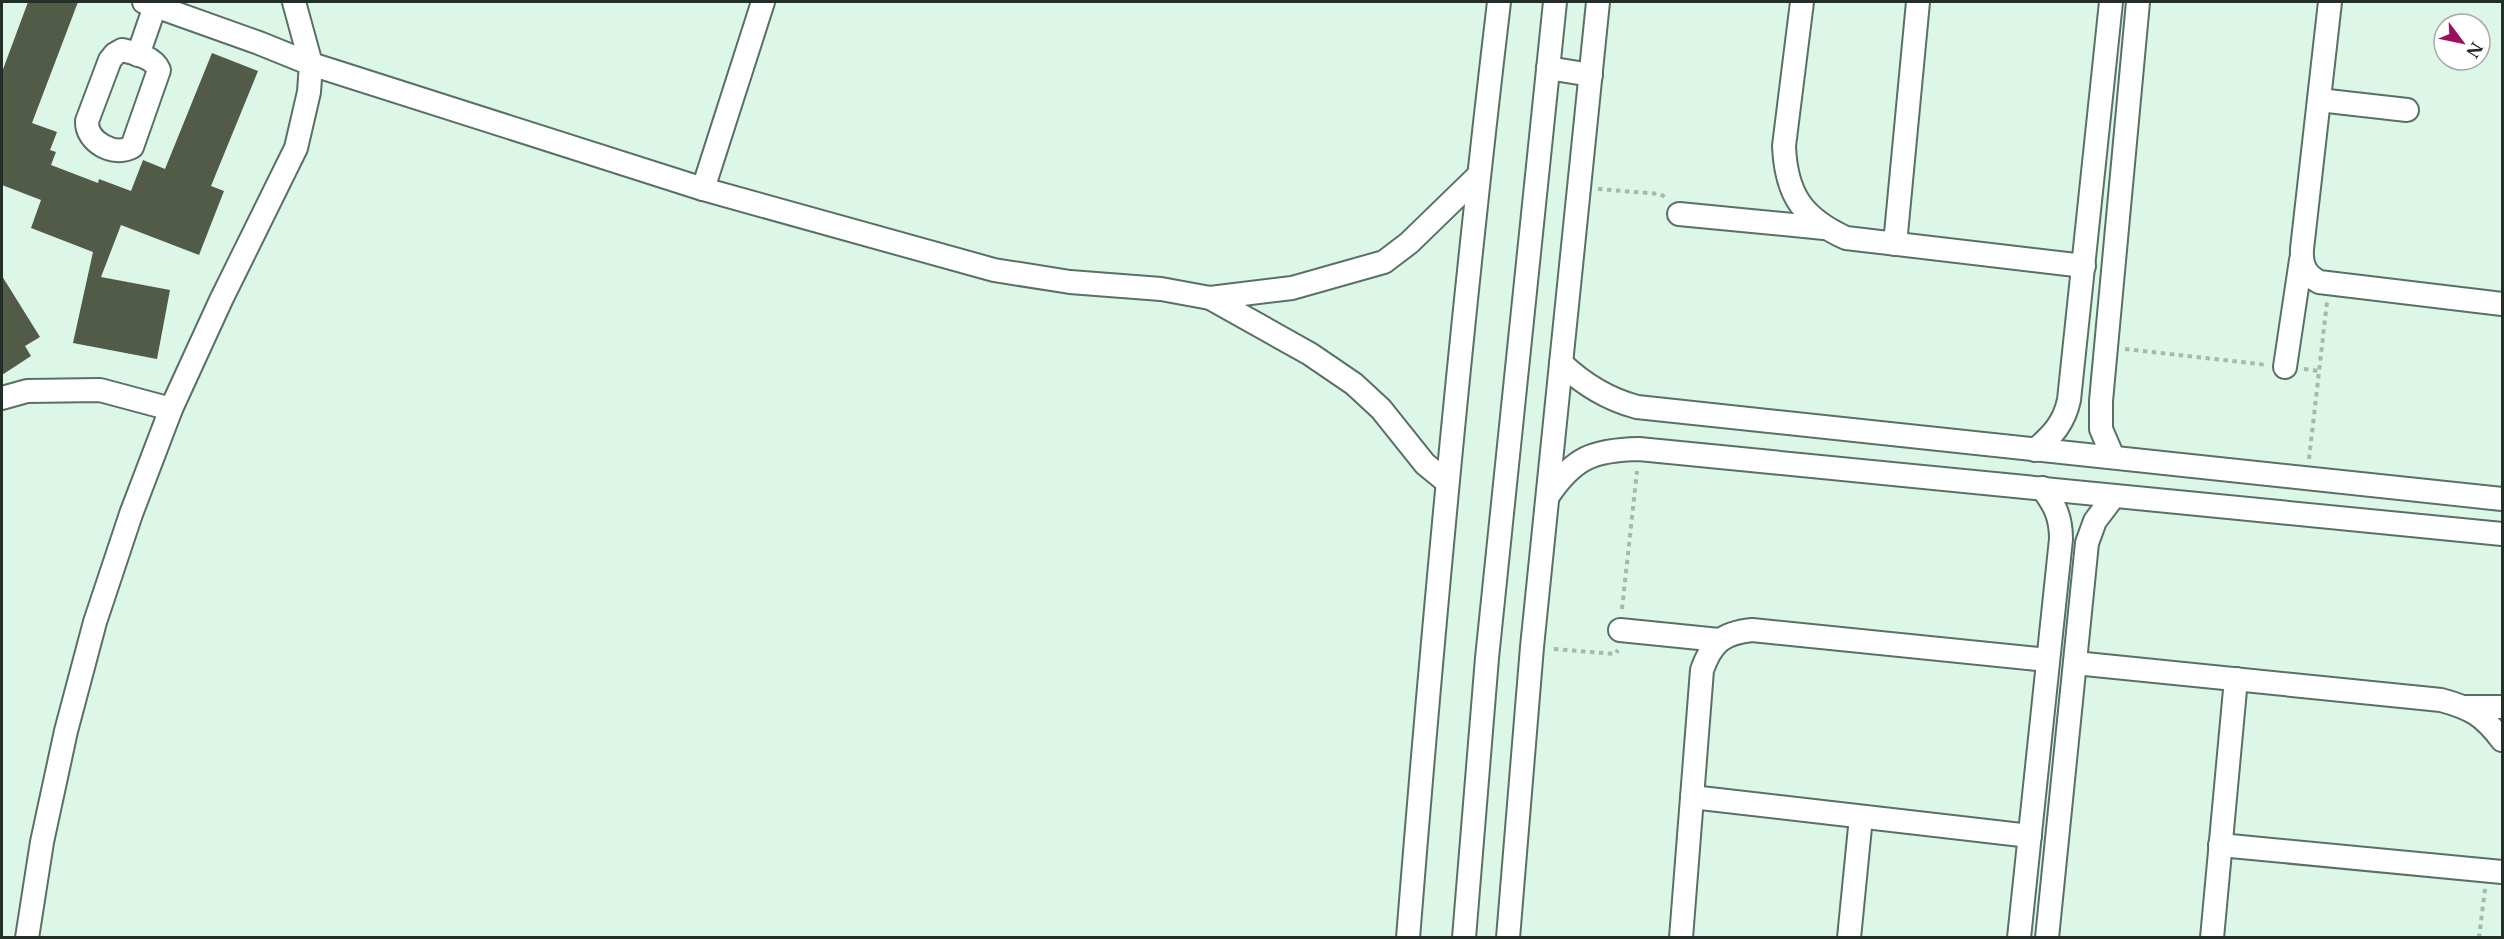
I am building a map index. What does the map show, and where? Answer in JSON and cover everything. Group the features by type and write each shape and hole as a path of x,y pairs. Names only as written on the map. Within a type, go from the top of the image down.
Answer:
{"street":[{"path":"27,938 42,842 66,731 95,622 130,514 171,409 221,300 296,148 309,92 311,64 294,2"},
{"path":"703,189 763,2"},
{"path":"1408,938 1447,482 1478,176 1499,2"},
{"path":"1464,938 1487,658 1556,2"},
{"path":"1508,938 1532,647 1598,2"},
{"path":"1802,2 1784,146 1785,170 1793,193 1806,213 1824,228 1846,238 2084,266"},
{"path":"1895,244 1918,2"},
{"path":"2035,450 2059,428 2066,414 2084,266 2111,2"},
{"path":"2113,457 2105,442 2101,415 2138,2"},
{"path":"2285,367 2301,260 2330,2"},
{"path":"138,55 150,4 311,64 703,189 994,270 1070,282 1161,289 1210,298 1292,288 1384,262 1409,243 1478,176"},
{"path":"1548,68 1591,75"},
{"path":"2319,100 2407,110"},
{"path":"1679,214 1824,228"},
{"path":"2301,260 2311,277 2319,282 2502,304"},
{"path":"1210,298 1310,354 1353,384 1380,409 1425,464 1447,482"},
{"path":"1561,363 1581,381 1604,396 1637,407 2502,500"},
{"path":"2,398 27,391 100,390 171,409"},
{"path":"1548,496 1559,479 1591,455 1610,449 1639,449 2502,534"},
{"path":"2019,938 2061,540 2059,516 2055,505 2042,488"},
{"path":"2457,529 2460,495"},
{"path":"2047,938 2087,543 2095,521 2114,496"},
{"path":"2061,540 2087,543"},
{"path":"1620,630 1719,640"},
{"path":"1682,938 1702,670 1708,653 1719,640 1735,632 1752,630 2048,660"},
{"path":"2075,663 2441,700 2466,707 2502,707"},
{"path":"2212,938 2236,679"},
{"path":"2466,707 2488,721 2502,740"},
{"path":"1692,797 2030,836"},
{"path":"1849,938 1861,817"},
{"path":"2220,845 2495,872"}],"path":[{"path":"1579,187 1660,194 1679,214"},
{"path":"2307,478 2329,284"},
{"path":"2106,347 2319,371"},
{"path":"1532,647 1615,654 1618,650 1639,449"},
{"path":"2480,938 2495,872"}],"building":[{"path":"28,2 78,2 32,123 57,132 50,150 56,152 51,165 98,183 99,179 131,191 143,160 165,169 212,53 258,71 211,186 224,191 199,255 121,225 101,277 170,290 157,359 73,343 93,252 31,228 41,200 2,185 2,72"},
{"path":"2,276 40,337 25,346 31,356 2,375"}]}
